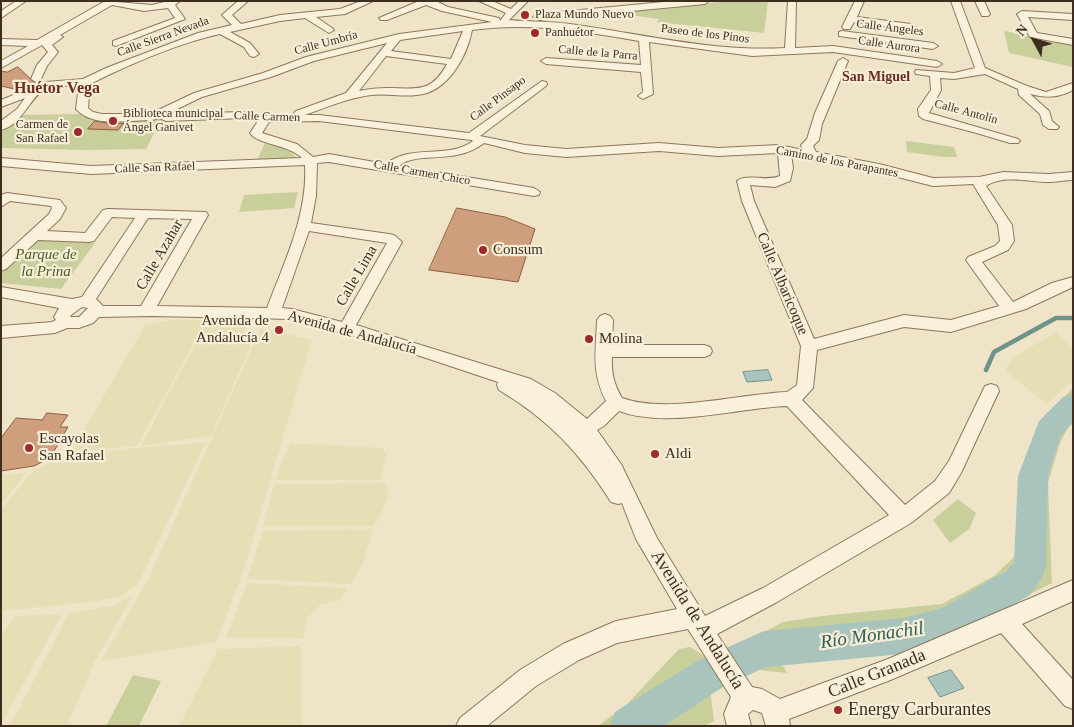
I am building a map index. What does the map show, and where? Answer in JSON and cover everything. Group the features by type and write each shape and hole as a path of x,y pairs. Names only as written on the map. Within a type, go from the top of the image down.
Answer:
{"street":[{"path":"1,15 22,1"},
{"path":"238,26 228,15 244,1"},
{"name":"Calle Sierra Nevada","path":"85,82 112,62 202,35 280,18 342,12 369,1"},
{"path":"483,1 514,19"},
{"path":"514,19 524,1"},
{"path":"384,18 425,2 433,3 444,9 514,19 623,5 705,1"},
{"path":"790,51 792,1"},
{"path":"811,154 808,146 813,140 813,133 821,110 836,81 843,61 842,37 860,1"},
{"path":"955,1 981,70"},
{"path":"979,1 985,14"},
{"path":"1,65 60,33 111,2 155,9 173,3 180,19 116,43"},
{"path":"1039,10 1073,12"},
{"path":"1073,17 1022,14 1033,35 1073,42"},
{"path":"308,16 329,30"},
{"name":"Paseo de los Pinos","path":"514,19 752,53 790,51 842,37"},
{"name":"Calle Umbría","path":"160,114 198,95 310,60 396,38 467,29 514,19"},
{"path":"897,46 912,27"},
{"path":"286,118 350,95 384,91 425,91 437,85 453,62 468,31 467,29"},
{"path":"220,30 247,45 254,54"},
{"path":"1,104 25,96 38,84 42,66 53,52 46,44 58,37 60,33"},
{"path":"842,37 897,46 935,55 954,76 981,70 994,72 1023,88 1046,94 1061,92 1073,86"},
{"name":"Calle Aurora","path":"842,37 897,46"},
{"name":"Calle Ángeles","path":"842,37 897,46"},
{"path":"350,95 396,38"},
{"path":"642,96 648,94 644,39"},
{"path":"1,42 39,43"},
{"path":"897,46 935,55"},
{"path":"843,61 897,46 935,55"},
{"path":"384,52 453,62"},
{"name":"Calle Antolín","path":"935,55 936,90 924,109 923,114 927,117 977,129 1014,141"},
{"name":"Calle de la Parra","path":"546,61 647,69"},
{"path":"38,84 85,82"},
{"name":"Calle Carmen","path":"85,82 82,109 90,115 102,117 152,117 160,114 166,118 244,115 265,119 319,118 476,138"},
{"name":"Calle Pinsapo","path":"390,167 404,156 444,156 475,146 476,138 542,84"},
{"path":"1023,88 1023,93 1045,113 1047,123 1053,127"},
{"path":"1,127 21,111 25,96"},
{"path":"265,119 256,132 258,136 286,144 301,151 310,167 310,192 305,226 273,313"},
{"name":"Camino de los Parapantes","path":"476,138 525,149 566,153 659,147 718,152 784,150 879,168 933,182 947,183 985,183 1003,176 1049,178 1073,176"},
{"name":"Calle Albaricoque","path":"784,150 787,168 786,178 775,182 743,181 748,201 790,297 808,346 805,388 791,399"},
{"name":"Calle Carmen Chico","path":"310,167 328,158 534,192"},
{"name":"Calle San Rafael","path":"1,162 91,170 310,167"},
{"path":"985,183 1001,217 1008,235 1008,242 1003,247 973,260 1009,308"},
{"path":"1,203 7,197 55,203 59,208 55,216 1,266"},
{"path":"35,234 89,238 108,214 144,214"},
{"path":"1,332 55,327 64,322 70,324 84,321 84,306 144,214"},
{"name":"Calle Azahar","path":"144,214 201,216 146,311"},
{"name":"Calle Lima","path":"305,226 389,238 395,242 346,328"},
{"path":"808,346 904,321 951,326 1021,305 1057,287 1073,282"},
{"name":"Avenida de Andalucía","path":"1,292 84,306 146,311 292,314 392,341 486,373 508,377 544,393 585,428 585,438 600,456 702,630 746,698"},
{"path":"64,322 62,317 65,311 84,306"},
{"path":"606,320 603,369 606,386 616,403 632,409 669,412 791,399 904,517"},
{"path":"604,351 704,350"},
{"name":"Avenida de Andalucía","path":"486,373 535,402 600,456"},
{"path":"468,726 528,678 571,652 616,632 702,630 770,595 904,517 942,487 955,467 991,390"},
{"name":"Avenida de Andalucía","path":"535,402 554,408 572,424 585,428"},
{"path":"585,428 592,427 616,403"},
{"name":"Avenida de Andalucía","path":"559,405 575,412 602,415 600,456"},
{"name":"Calle Granada","path":"777,719 823,696 1005,621 1073,590"},
{"path":"1005,621 1073,698"},
{"path":"739,726 736,712 746,698 762,699 777,719"}],"shaded area":[{"path":"174,320 206,320 137,446 72,451 145,325"},
{"path":"208,320 249,322 243,335 254,338 211,436 141,446"},
{"path":"261,328 312,340 243,572 216,642 101,661 148,580"},
{"path":"1056,332 1073,348 1073,381 1047,404 1008,373 1006,368 1014,357"},
{"path":"206,442 138,584 121,596 100,601 1,611 1,509 34,470 69,454"},
{"path":"290,443 382,448 386,454 381,480 275,480"},
{"path":"26,473 1,504 1,475"},
{"path":"384,483 389,493 380,517 373,526 263,526 274,484"},
{"path":"373,529 363,563 350,584 247,579 263,531"},
{"path":"247,583 348,588 339,601 321,604 308,617 303,638 226,638"},
{"path":"133,595 94,663 67,726 10,726 69,613 116,605"},
{"path":"62,614 1,722 1,635 15,616"},
{"path":"301,646 302,726 179,726 218,649"}],"green space":[{"path":"731,1 768,1 764,33 657,22 659,19 606,12"},
{"path":"1004,31 1073,44 1073,67 1009,53"},
{"name":"Carmen de San Rafael","path":"78,114 101,118 162,118 146,149 1,148 1,133 23,115"},
{"path":"906,141 954,147 957,157 907,152"},
{"path":"265,143 279,145 287,149 297,159 257,160"},
{"path":"298,192 294,208 239,212 244,195"},
{"name":"Parque de la Prina","path":"37,239 95,243 61,289 1,283 1,274"},
{"path":"1073,387 1073,419 1060,443 1048,483 1052,583 1014,602 944,630 919,628 825,638 777,656 787,673 757,670 739,646 783,622 822,616 942,604 994,576 1015,556 1026,466 1042,423"},
{"path":"958,499 976,513 969,529 950,543 933,520"},
{"path":"690,647 706,657 714,721 704,726 598,726 626,705 679,649"},
{"path":"133,675 161,681 139,726 106,726"}],"water":[{"path":"768,370 772,380 747,382 743,372"},
{"path":"951,670 964,688 940,697 928,678"}],"building":[{"path":"18,67 35,83 19,90 1,86 1,71 7,72"},
{"path":"95,121 112,124 124,123 118,130 88,129"},
{"name":"Consum","path":"457,208 505,217 535,229 518,282 429,270"},
{"name":"Escayolas San Rafael","path":"47,413 68,415 60,427 68,427 50,458 34,466 1,471 1,438 16,418 42,420"}],"waterway":[{"path":"986,370 994,352 1056,318 1073,318"},
{"name":"Río Monachil","path":"629,726 710,674 764,649 903,636 948,624 1018,583 1030,567 1033,476 1049,429 1073,405"}],"place":[{"name":"Plaza Mundo Nuevo","path":"525,15"},
{"name":"Panhuétor","path":"535,33"},
{"name":"Biblioteca municipal Ángel Ganivet","path":"113,121"},
{"name":"Carmen de San Rafael","path":"78,132"},
{"name":"Consum","path":"483,250"},
{"name":"Avenida de Andalucía 4","path":"279,330"},
{"name":"Molina","path":"589,339"},
{"name":"Escayolas San Rafael","path":"29,448"},
{"name":"Aldi","path":"655,454"},
{"name":"Energy Carburantes","path":"838,710"}],"district":[{"name":"San Miguel","path":"876,77"},
{"name":"Huétor Vega","path":"57,89"}]}
